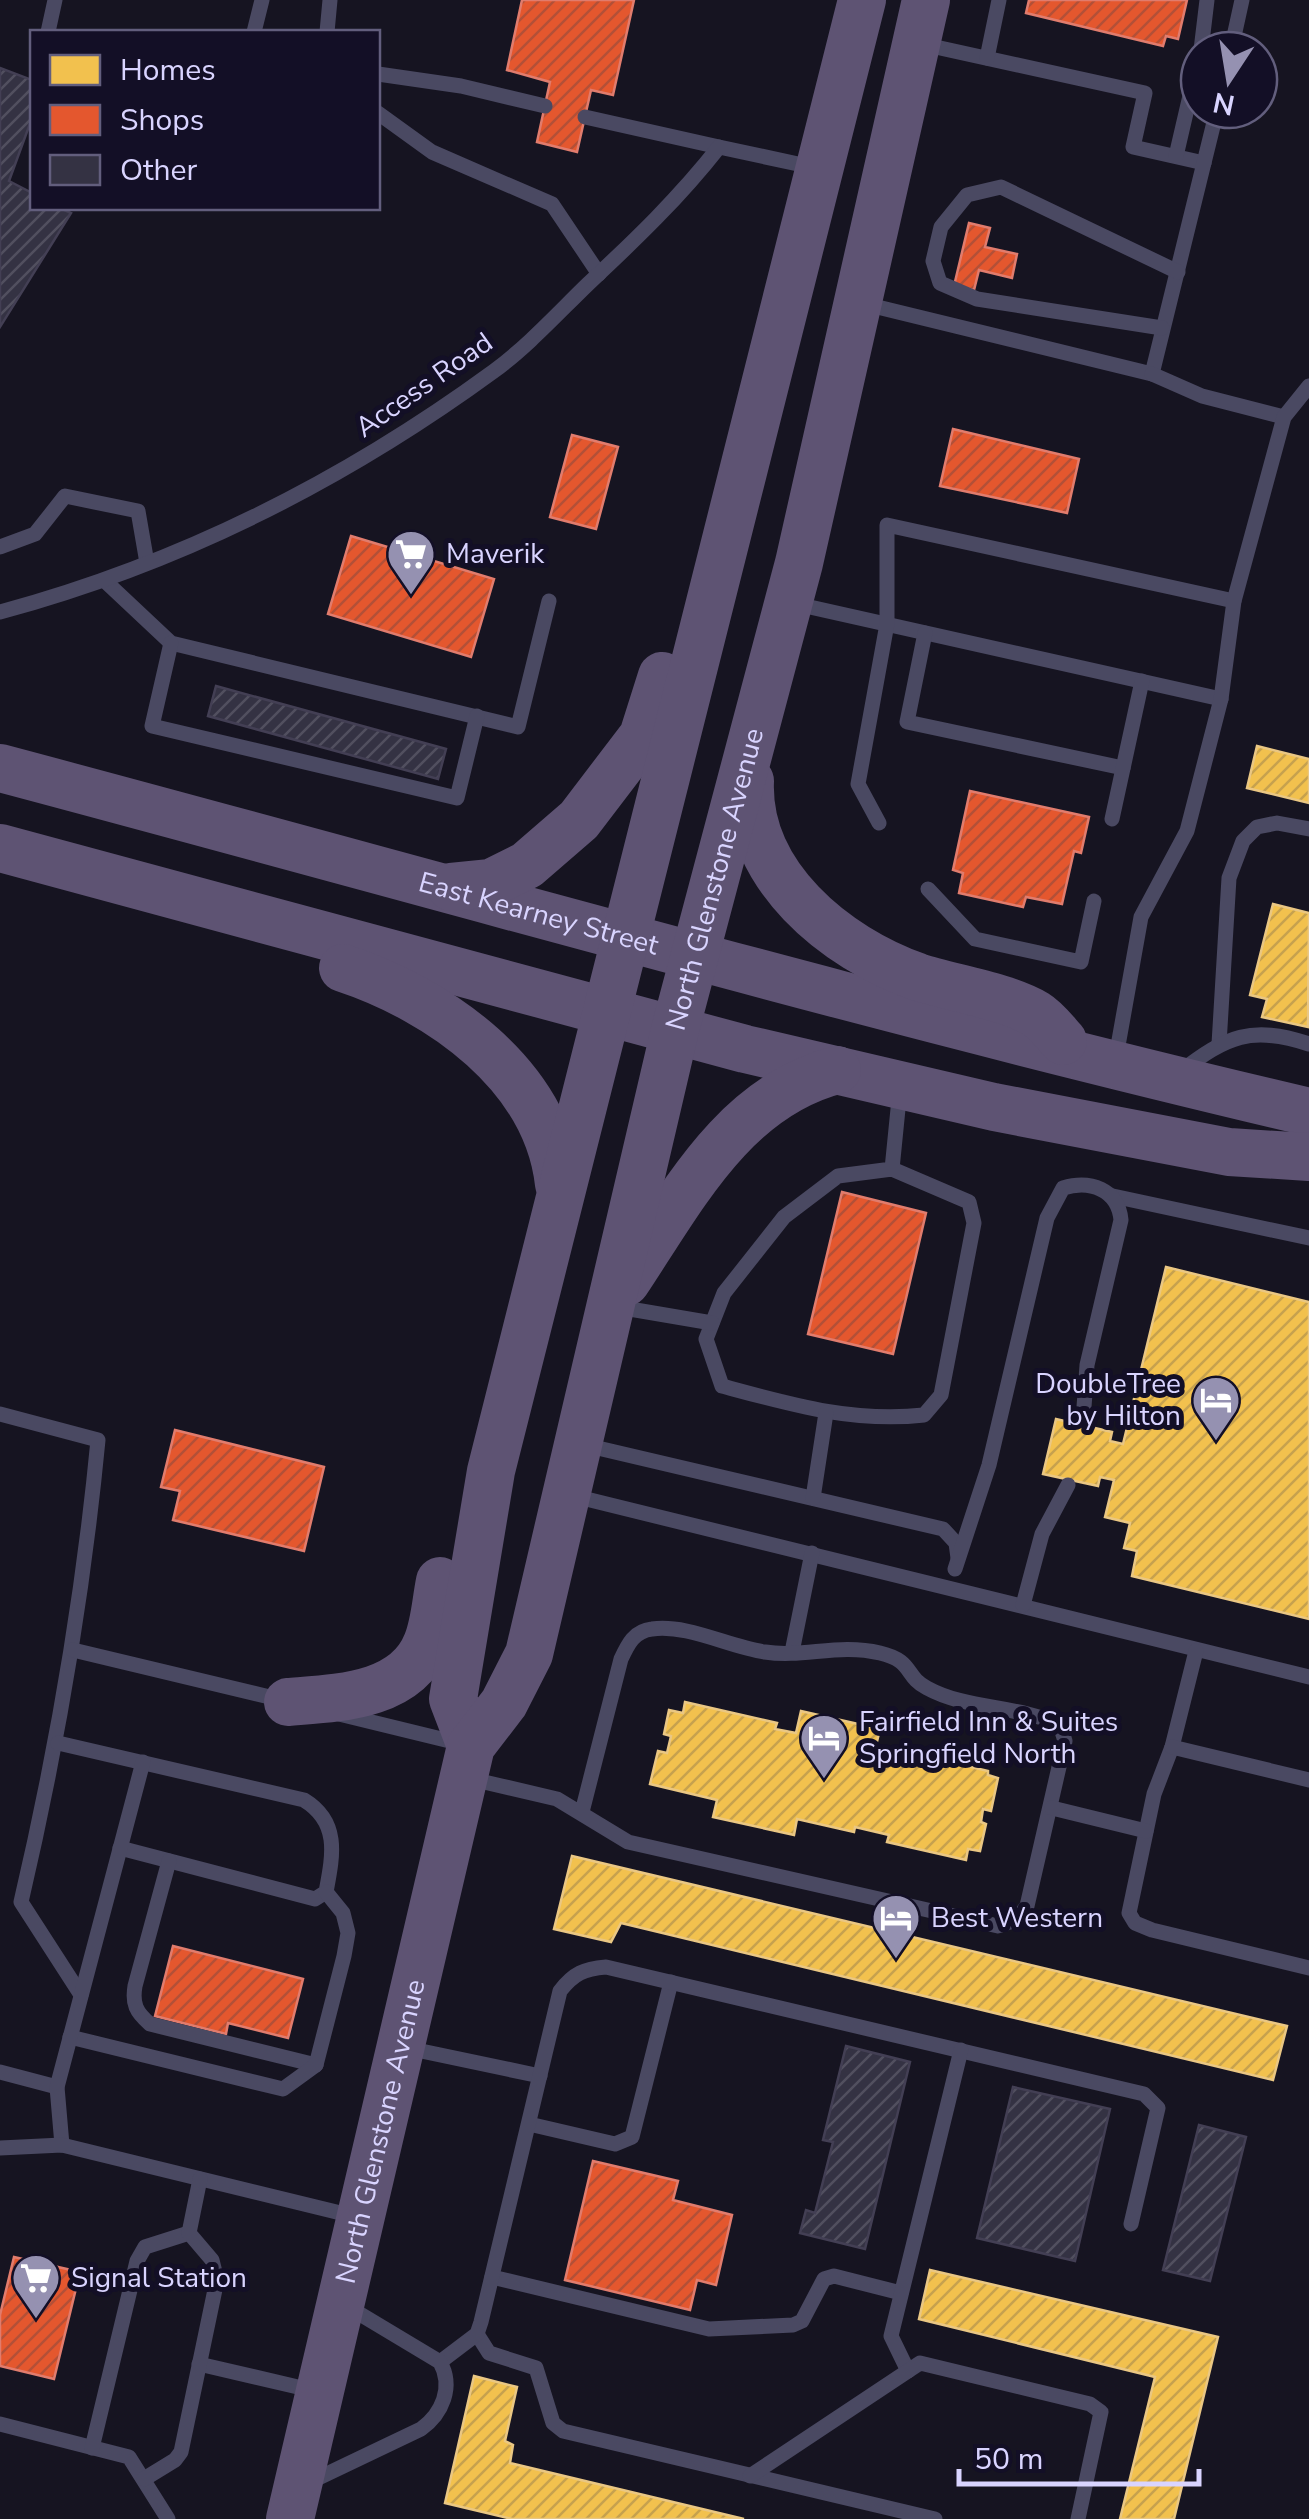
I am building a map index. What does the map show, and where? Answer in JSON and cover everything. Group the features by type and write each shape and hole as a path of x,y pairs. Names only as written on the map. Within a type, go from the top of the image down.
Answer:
{"main road":[{"path":"467,1762 453,1699 465,1609 512,1386 862,0"},
{"path":"897,0 880,76 886,97 900,116"},
{"name":"North Glenstone Avenue","path":"293,2504 467,1762 529,1654 693,956 788,602 860,303 921,22"},
{"path":"443,888 491,883 527,865 579,820 643,736 741,365 804,236"},
{"path":"752,738 750,801 755,834 773,869 803,905 886,964 1035,1014 1098,1062"},
{"name":"East Kearney Street","path":"0,768 624,940 1309,1112"},
{"path":"0,848 606,1013 837,1070 1229,1152 1309,1157"},
{"path":"0,878 325,963 415,998 480,1046 538,1113 551,1137 560,1198"},
{"path":"610,1306 727,1137 789,1086 837,1070"},
{"path":"288,1702 365,1694 388,1684 416,1661 428,1642 461,1501 512,1386"}],"lane":[{"path":"48,30 55,0"},
{"path":"254,30 262,0"},
{"path":"327,30 330,0"},
{"path":"986,58 998,0"},
{"path":"1203,30 1207,0"},
{"path":"1235,30 1242,0"},
{"path":"921,22 986,58 1145,93 1133,147 1204,162"},
{"path":"380,74 461,86 544,106"},
{"path":"380,114 432,152 552,204 599,274"},
{"path":"585,117 820,169"},
{"path":"1176,156 1182,130"},
{"path":"1152,374 1211,130"},
{"name":"Access Road","path":"0,612 105,582 336,475 496,369 676,202 719,148"},
{"path":"1162,328 978,299 940,283 933,262 941,227 968,195 1001,187 1178,272"},
{"path":"860,303 1152,374 1202,396 1284,417"},
{"path":"1098,1062 1141,917 1188,830 1221,699 1234,601 1284,417 1309,386"},
{"path":"0,547 35,534 65,496 138,511 147,563"},
{"path":"879,823 858,784 887,624 887,525 1234,601"},
{"path":"105,582 171,643 518,727 549,601"},
{"path":"788,602 1221,699"},
{"path":"925,633 907,722 1123,768"},
{"path":"171,643 152,726 457,798 476,716"},
{"path":"1112,819 1142,681"},
{"path":"1219,1044 1228,878 1235,858 1256,827 1277,823 1309,829"},
{"path":"928,888 975,939 1081,962 1094,901"},
{"path":"1170,1079 1237,1036 1266,1033 1309,1044"},
{"path":"892,1169 901,1085"},
{"path":"892,1169 969,1202 974,1223 941,1395 924,1415 892,1419 826,1413 722,1386 706,1340 724,1293 784,1217 838,1176 892,1169"},
{"path":"931,1582 945,1578 955,1569 979,1498 1054,1198 1063,1188 1077,1184 1111,1196 1309,1238"},
{"path":"1083,1421 1091,1342 1121,1220 1120,1204 1111,1196"},
{"path":"610,1306 712,1323"},
{"path":"813,1498 826,1413"},
{"path":"0,1414 98,1440 58,1743 21,1902 81,1995"},
{"path":"578,1444 943,1529 956,1542 955,1569"},
{"path":"1023,1605 1042,1534 1068,1485"},
{"path":"566,1494 1309,1677"},
{"path":"792,1652 812,1554"},
{"path":"73,1650 288,1702 467,1762 557,1799 628,1842 998,1926 1016,1920 1028,1906 1064,1758 1060,1725 1042,1716 943,1695 922,1686 903,1660 882,1654 851,1647 767,1652 666,1628 647,1629 630,1640 620,1659 582,1812"},
{"path":"1196,1651 1130,1894 1129,1913 1135,1923 1309,1968"},
{"path":"58,1743 304,1800 322,1811 335,1847 326,1892"},
{"path":"1172,1747 1309,1780"},
{"path":"62,2145 57,2087 142,1762"},
{"path":"1052,1808 1146,1832"},
{"path":"120,1848 315,1898 326,1892"},
{"path":"169,1861 134,1986 132,2002 138,2014 150,2024 316,2064"},
{"path":"70,2037 283,2088 316,2064 348,1933 343,1913 326,1892"},
{"path":"440,2362 476,2334 560,1991 572,1974 606,1968 1144,2094 1158,2108 1131,2224"},
{"path":"529,2124 615,2144 632,2137 671,1982"},
{"path":"400,2047 540,2076"},
{"path":"908,2371 891,2336 961,2050"},
{"path":"0,2072 57,2087"},
{"path":"0,2148 62,2145 359,2217"},
{"path":"189,2233 200,2178"},
{"path":"144,2479 181,2452 217,2280 212,2260 189,2233"},
{"path":"92,2448 137,2261 145,2247 189,2233"},
{"path":"492,2276 709,2329 793,2325 802,2321 824,2279 834,2276 901,2294"},
{"path":"293,2504 435,2419 446,2387 440,2362 340,2302"},
{"path":"476,2334 489,2352 536,2368 554,2423 579,2436 935,2519"},
{"path":"750,2476 920,2363 1090,2404 1102,2412 1078,2519"},
{"path":"200,2364 319,2392"},
{"path":"0,2424 129,2457 172,2518"}],"building: Homes":[{"path":"1257,746 1309,759 1309,803 1247,788"},
{"path":"1273,904 1309,913 1308,1027 1262,1017 1267,999 1250,995"},
{"name":"DoubleTree by Hilton","path":"1166,1267 1309,1302 1309,1619 1132,1576 1137,1551 1124,1548 1130,1523 1105,1517 1114,1480 1100,1477 1098,1486 1043,1474 1056,1419 1112,1432 1110,1441 1123,1444"},
{"name":"Fairfield Inn & Suites Springfield North","path":"685,1702 777,1723 775,1729 796,1733 801,1711 880,1729 875,1750 906,1758 908,1752 988,1771 988,1775 998,1778 991,1811 983,1809 981,1822 986,1824 980,1851 968,1849 966,1860 887,1842 889,1835 855,1827 854,1832 797,1819 794,1835 713,1817 717,1800 650,1784 658,1751 667,1753 671,1736 664,1734 669,1710 683,1713"},
{"name":"Best Western","path":"572,1856 1287,2026 1273,2080 621,1923 611,1942 554,1929"},
{"path":"930,2270 1218,2337 1174,2519 1120,2519 1155,2377 919,2319"},
{"path":"474,2376 517,2387 505,2441 513,2445 510,2463 744,2519 512,2519 445,2503"}],"building: Shops":[{"path":"522,0 634,0 613,95 591,90 577,152 537,142 550,82 507,70"},
{"path":"1029,0 1187,0 1178,39 1166,36 1163,46 1026,13"},
{"path":"969,223 990,228 985,247 1017,254 1012,278 979,270 974,290 954,286"},
{"path":"953,429 1079,459 1067,513 940,486"},
{"path":"572,435 618,447 596,529 550,517"},
{"name":"Maverik","path":"351,536 494,579 471,657 328,614"},
{"path":"970,791 1089,817 1081,853 1074,851 1062,904 1026,897 1023,907 959,893 963,873 953,870"},
{"path":"842,1192 926,1213 893,1354 808,1334"},
{"path":"175,1430 324,1467 304,1551 173,1520 180,1491 161,1487"},
{"path":"173,1946 303,1979 288,2038 228,2023 226,2034 155,2016"},
{"path":"593,2161 678,2181 673,2200 732,2215 716,2285 697,2280 690,2310 565,2280"},
{"path":"14,2257 80,2272 54,2379 0,2366 0,2315"}],"building: Other":[{"path":"0,68 30,79 30,123 9,181 30,192 30,210 71,213 0,327"},
{"path":"216,686 446,749 438,779 208,716"},
{"path":"846,2046 910,2062 865,2249 800,2233 806,2210 815,2213 833,2142 823,2140"},
{"path":"1013,2087 1110,2109 1075,2261 977,2238"},
{"path":"1199,2125 1246,2137 1210,2281 1163,2270"}],"place":[{"name":"Maverik","path":"411,596"},
{"name":"DoubleTree by Hilton","path":"1216,1442"},
{"name":"Fairfield Inn & Suites Springfield North","path":"824,1780"},
{"name":"Best Western","path":"896,1960"},
{"name":"Signal Station","path":"36,2320"}]}
